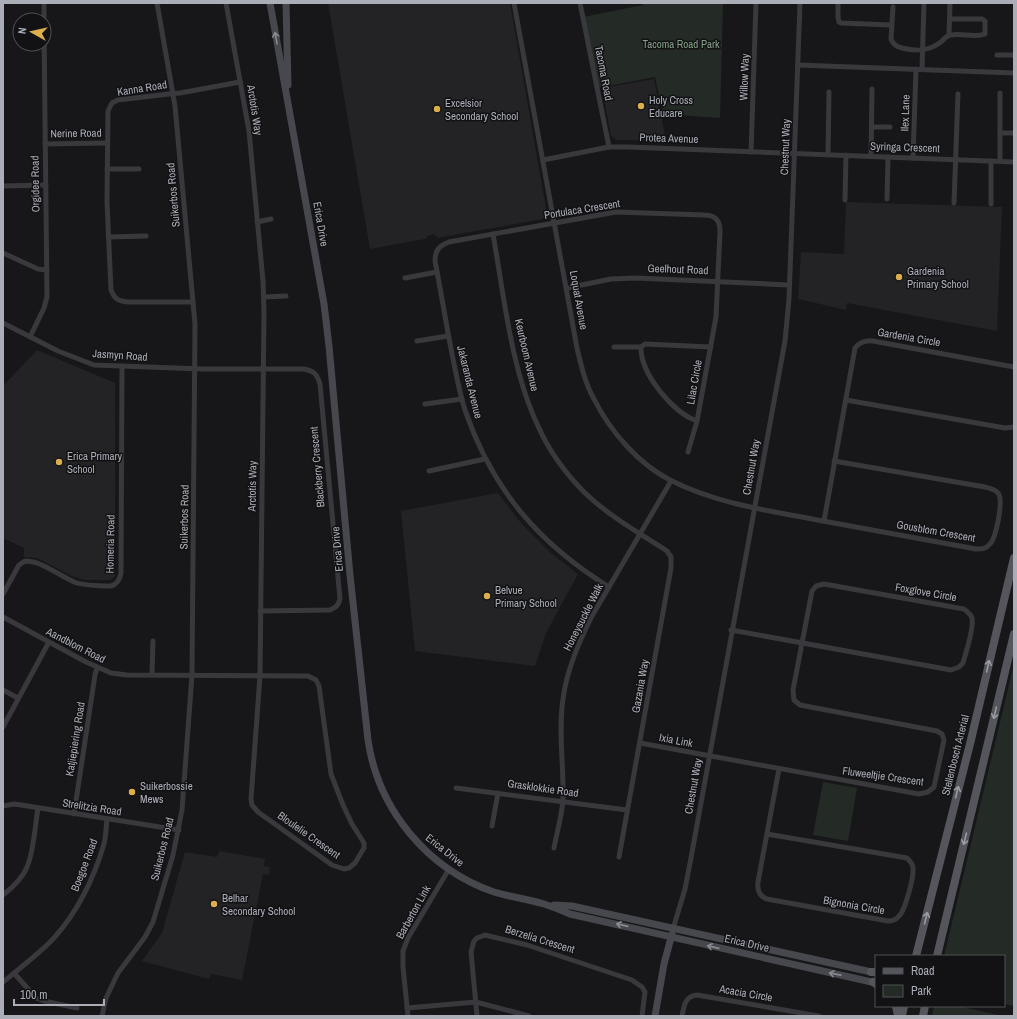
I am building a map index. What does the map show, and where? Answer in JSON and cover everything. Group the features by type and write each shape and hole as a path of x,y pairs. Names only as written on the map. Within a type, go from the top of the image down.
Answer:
{"main road":[{"name":"Erica Drive","path":"270,3 319,278 329,346 351,583 369,750 378,781 395,813 414,839 428,853 463,878 494,892 544,904 570,914 875,983"},
{"name":"Erica Drive","path":"286,3 288,100"},
{"name":"Stellenbosch Arterial","path":"916,955 970,744 1014,558"},
{"path":"937,955 1014,634"},
{"name":"Erica Drive","path":"544,904 572,906 874,972"},
{"path":"654,1016 673,929"},
{"path":"912,955 920,939"}],"street":[{"name":"Suikerbos Road","path":"102,1016 106,998 118,973 145,937 153,922 179,830 184,788 192,675 196,335 174,94 157,3"},
{"name":"Arctotis Way","path":"226,3 249,131 264,297 260,676"},
{"name":"Loquat Avenue","path":"514,3 577,348 586,382 594,399 612,430 623,442 641,460 671,481 708,496 754,508"},
{"name":"Tacoma Road","path":"580,3 609,148"},
{"name":"Willow Way","path":"751,152 756,3"},
{"name":"Chestnut Way","path":"673,929 685,889 691,858 784,341 789,285 800,3"},
{"path":"838,3 838,20 841,23 891,25"},
{"name":"Ilex Lane","path":"913,158 919,69 922,50 924,3"},
{"path":"949,35 950,3"},
{"path":"893,7 891,39 893,44 899,47 910,50 922,50 930,48 949,35 984,35 986,33 986,23 982,19 950,20"},
{"name":"Orgidee Road","path":"30,337 46,303 47,270 44,52"},
{"path":"997,55 1014,55"},
{"path":"798,65 1014,72"},
{"name":"Kanna Road","path":"193,302 128,302 115,298 111,290 107,169 108,111 112,103 118,100 174,94 240,82"},
{"path":"871,156 872,89"},
{"path":"828,154 829,92"},
{"path":"1000,93 1000,161"},
{"path":"954,203 958,94"},
{"path":"872,127 890,127"},
{"path":"1000,133 1014,133"},
{"name":"Nerine Road","path":"45,144 107,143"},
{"name":"Protea Avenue","path":"543,160 609,148 628,147 794,153"},
{"name":"Syringa Crescent","path":"794,153 1014,162"},
{"path":"845,200 846,155"},
{"path":"887,199 888,157"},
{"path":"991,161 991,204"},
{"path":"107,169 139,169"},
{"path":"3,186 46,185"},
{"name":"Portulaca Crescent","path":"438,248 449,242 616,212 704,215 712,216 717,219 720,226 718,281"},
{"path":"257,222 271,219"},
{"name":"Keurboom Avenue","path":"493,234 521,383 538,427 560,464 586,493 604,509 640,534"},
{"path":"109,237 146,236"},
{"name":"Jakaranda Avenue","path":"438,248 435,257 437,272 448,336 462,399 485,459 509,497 526,519 548,543 572,562 609,587"},
{"path":"3,253 38,269 47,270"},
{"path":"405,278 437,272"},
{"name":"Geelhout Road","path":"567,288 624,278 789,285"},
{"name":"Lilac Circle","path":"688,452 697,421 711,347 716,317 718,281"},
{"path":"264,297 286,296"},
{"name":"Jasmyn Road","path":"3,323 75,358 94,365 263,369"},
{"path":"417,341 448,336"},
{"name":"Gardenia Circle","path":"824,521 855,348 863,341 866,340 1014,367"},
{"name":"Lilac Circle","path":"614,347 641,347 645,344 711,347"},
{"name":"Lilac Circle","path":"641,347 641,354 649,374 662,394 681,413 697,421"},
{"name":"Homeria Road","path":"3,594 19,565 25,561 36,562 75,582 84,584 111,586 120,579 122,366"},
{"name":"Blackberry Crescent","path":"260,611 330,610 336,607 340,599 318,377 311,370 263,369"},
{"path":"426,404 462,399"},
{"path":"846,400 1005,428 1014,427"},
{"path":"429,471 485,459"},
{"name":"Gousblom Crescent","path":"754,508 981,549 989,545 992,541 1001,505 1001,498 995,490 834,461"},
{"name":"Honeysuckle Walk","path":"554,848 563,801 563,700 573,657 583,634 609,587 671,481"},
{"name":"Gazania Way","path":"619,857 672,558 667,550 640,534"},
{"name":"Foxglove Circle","path":"731,630 802,643 951,670 959,667 963,663 971,633 972,619 970,614 964,609 824,584 816,586 812,591 802,643"},
{"name":"Aandblom Road","path":"3,617 97,668 111,673 192,675"},
{"path":"152,674 153,641"},
{"path":"3,727 49,642"},
{"name":"Fluweeltjie Crescent","path":"709,756 912,792 924,793 928,792 934,787 944,746 942,734 937,730 800,704 794,700 793,690 802,643"},
{"name":"Katjiepiering Road","path":"74,814 97,668"},
{"name":"Bloulelie Crescent","path":"192,675 308,676 316,680 319,686 331,774 352,824 364,843 362,854 349,868 344,870 332,865 258,812 252,805 251,787 260,676"},
{"path":"3,690 18,698"},
{"name":"Ixia Link","path":"640,743 709,756"},
{"name":"Bignonia Circle","path":"767,834 907,858 912,865 913,874 909,892 901,914 895,919 888,921 763,898 758,892 757,888 779,769"},
{"name":"Grasklokkie Road","path":"456,788 628,810"},
{"path":"492,826 498,793"},
{"name":"Strelitzia Road","path":"3,806 14,804 179,830"},
{"path":"3,895 27,869 38,808"},
{"name":"Boegoe Road","path":"3,982 54,938 70,917 84,894 104,843 107,819"},
{"name":"Barberton Link","path":"408,1016 403,967 403,951 408,938 449,869"},
{"name":"Berzelia Crescent","path":"477,1016 471,952 474,941 480,936 485,935 527,945 632,980 642,987 645,992 642,1016"},
{"path":"14,973 36,998 77,1008"},
{"name":"Acacia Circle","path":"682,1016 687,999 691,996 697,995 819,1016"},
{"path":"407,1008 476,1002 529,1016"}],"shaded area":[{"name":"Excelsior Secondary School","path":"328,3 510,3 547,214 543,219 437,238 437,236 433,234 425,239 370,249"},
{"path":"654,79 666,141 617,140 611,136 602,88"},
{"name":"Gardenia Primary School","path":"846,202 1002,207 997,331 847,303 846,310 798,299 801,252 844,254"},
{"name":"Erica Primary School","path":"37,350 115,383 115,576 111,580 85,580 72,576 37,558 24,557 24,548 3,538 3,386"},
{"name":"Belvue Primary School","path":"498,493 521,523 552,554 578,574 546,633 535,666 415,651 401,511"},
{"name":"Belhar Secondary School","path":"219,851 265,859 264,866 270,867 269,875 263,874 242,980 211,974 209,979 142,961 162,933 185,852 217,857"}],"green space":[{"name":"Tacoma Road Park","path":"643,3 723,3 720,118 663,114 655,77 597,88 583,17 643,5"},
{"path":"1014,664 1014,1006 1005,1004 1005,955 944,955"},
{"path":"823,782 857,788 848,841 813,835"},
{"path":"934,1007 962,1007 1003,1016 932,1016"}],"place":[{"name":"Holy Cross Educare","path":"641,106"},
{"name":"Excelsior Secondary School","path":"437,109"},
{"name":"Gardenia Primary School","path":"899,277"},
{"name":"Erica Primary School","path":"59,462"},
{"name":"Belvue Primary School","path":"487,596"},
{"name":"Suikerbossie Mews","path":"132,792"},
{"name":"Belhar Secondary School","path":"214,904"}]}
